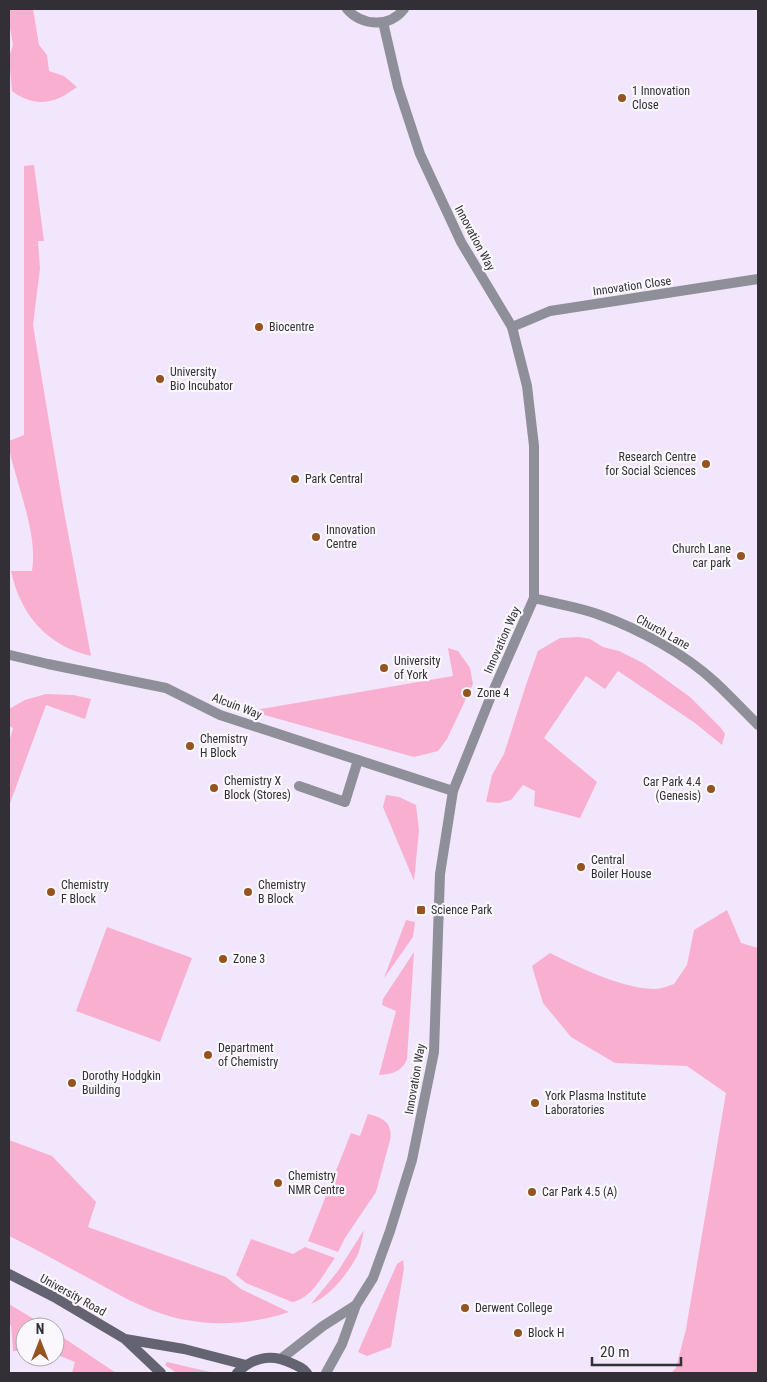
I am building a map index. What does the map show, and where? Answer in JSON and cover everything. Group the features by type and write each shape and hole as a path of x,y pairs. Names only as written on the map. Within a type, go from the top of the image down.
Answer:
{"street":[{"path":"347,9 353,16 366,22 384,22 393,19 404,9"},
{"name":"Innovation Way","path":"326,1373 342,1344 356,1305 373,1278 393,1224 412,1160 434,1052 440,874 453,791 491,696 534,598 534,446 527,386 512,327 461,242 420,154 398,87 384,22"},
{"name":"Innovation Close","path":"512,327 550,311 758,279"},
{"name":"Church Lane","path":"534,598 600,615 658,643 687,660 714,681 758,725"},
{"name":"Alcuin Way","path":"9,653 48,664 166,688 220,715 453,791"},
{"path":"299,786 344,802 358,760"},
{"name":"University Road","path":"9,1274 54,1297 125,1339 161,1373"},
{"name":"Innovation Way","path":"282,1358 323,1326 356,1305"},
{"name":"University Road","path":"125,1339 184,1348 246,1365"},
{"path":"237,1373 257,1359 270,1357 282,1358 303,1368 307,1373"}],"shaded area":[{"path":"9,9 33,9 39,45 47,55 49,71 64,76 77,87 61,97 45,102 29,100 12,91 9,57 13,45"},
{"path":"34,165 44,241 38,241 40,268 33,325 63,506 91,656 61,645 38,626 21,601 11,571 32,571 33,559 29,523 11,459 9,441 24,435 24,166"},
{"path":"579,637 590,639 603,647 619,651 643,663 690,697 725,734 722,745 695,723 618,671 605,689 586,676 544,738 597,782 580,818 534,806 535,791 523,785 511,800 499,803 486,802 492,775 504,754 538,651 560,638"},
{"path":"448,648 458,651 470,668 473,684 447,739 438,751 414,757 250,711 453,676"},
{"path":"46,694 73,695 91,699 85,719 46,705 9,806 9,742 13,728 9,726 9,709 25,700"},
{"path":"386,795 399,797 416,805 419,830 414,881 383,807"},
{"path":"727,910 741,943 758,948 758,1373 671,1373 676,1368 686,1329 726,1093 687,1066 615,1063 571,1037 543,1003 532,966 550,953 587,971 615,981 642,988 655,989 664,987 674,984 687,965 694,930"},
{"path":"406,920 415,922 413,937 384,978"},
{"path":"107,927 192,958 160,1042 76,1011"},
{"path":"414,952 407,1059 396,1072 379,1075 396,1011 382,1005 383,999"},
{"path":"368,1114 386,1122 390,1129 390,1140 376,1192 345,1238 338,1252 308,1241 351,1133 360,1136"},
{"path":"9,1140 52,1156 96,1202 88,1227 226,1277 241,1289 289,1312 260,1320 229,1323 198,1322 169,1316 150,1310 132,1301 9,1236"},
{"path":"364,1230 358,1253 348,1270 325,1296 311,1304 338,1271"},
{"path":"251,1239 293,1254 305,1247 335,1258 311,1291 299,1300 292,1302 246,1283 236,1275"},
{"path":"403,1260 404,1268 391,1347 367,1356 358,1352 397,1264"},
{"path":"9,1304 30,1317 15,1317 15,1351 13,1351 11,1325 9,1325"},
{"path":"65,1339 116,1373 72,1373 75,1362 65,1358"},
{"path":"167,1362 210,1372 177,1373 165,1365"}],"place":[{"name":"1 Innovation Close","path":"622,98"},
{"name":"Biocentre","path":"259,327"},
{"name":"University Bio Incubator","path":"160,379"},
{"name":"Research Centre for Social Sciences","path":"706,464"},
{"name":"Park Central","path":"295,479"},
{"name":"Innovation Centre","path":"316,537"},
{"name":"Church Lane car park","path":"741,556"},
{"name":"University of York","path":"384,668"},
{"name":"Zone 4","path":"467,693"},
{"name":"Chemistry H Block","path":"190,746"},
{"name":"Chemistry X Block (Stores)","path":"214,788"},
{"name":"Car Park 4.4 (Genesis)","path":"711,789"},
{"name":"Central Boiler House","path":"581,867"},
{"name":"Chemistry F Block","path":"51,892"},
{"name":"Chemistry B Block","path":"248,892"},
{"name":"Science Park","path":"421,910"},
{"name":"Zone 3","path":"223,959"},
{"name":"Department of Chemistry","path":"208,1055"},
{"name":"Dorothy Hodgkin Building","path":"72,1083"},
{"name":"York Plasma Institute Laboratories","path":"535,1103"},
{"name":"Chemistry NMR Centre","path":"278,1183"},
{"name":"Car Park 4.5 (A)","path":"532,1192"},
{"name":"Derwent College","path":"465,1308"},
{"name":"Block H","path":"518,1333"}]}
